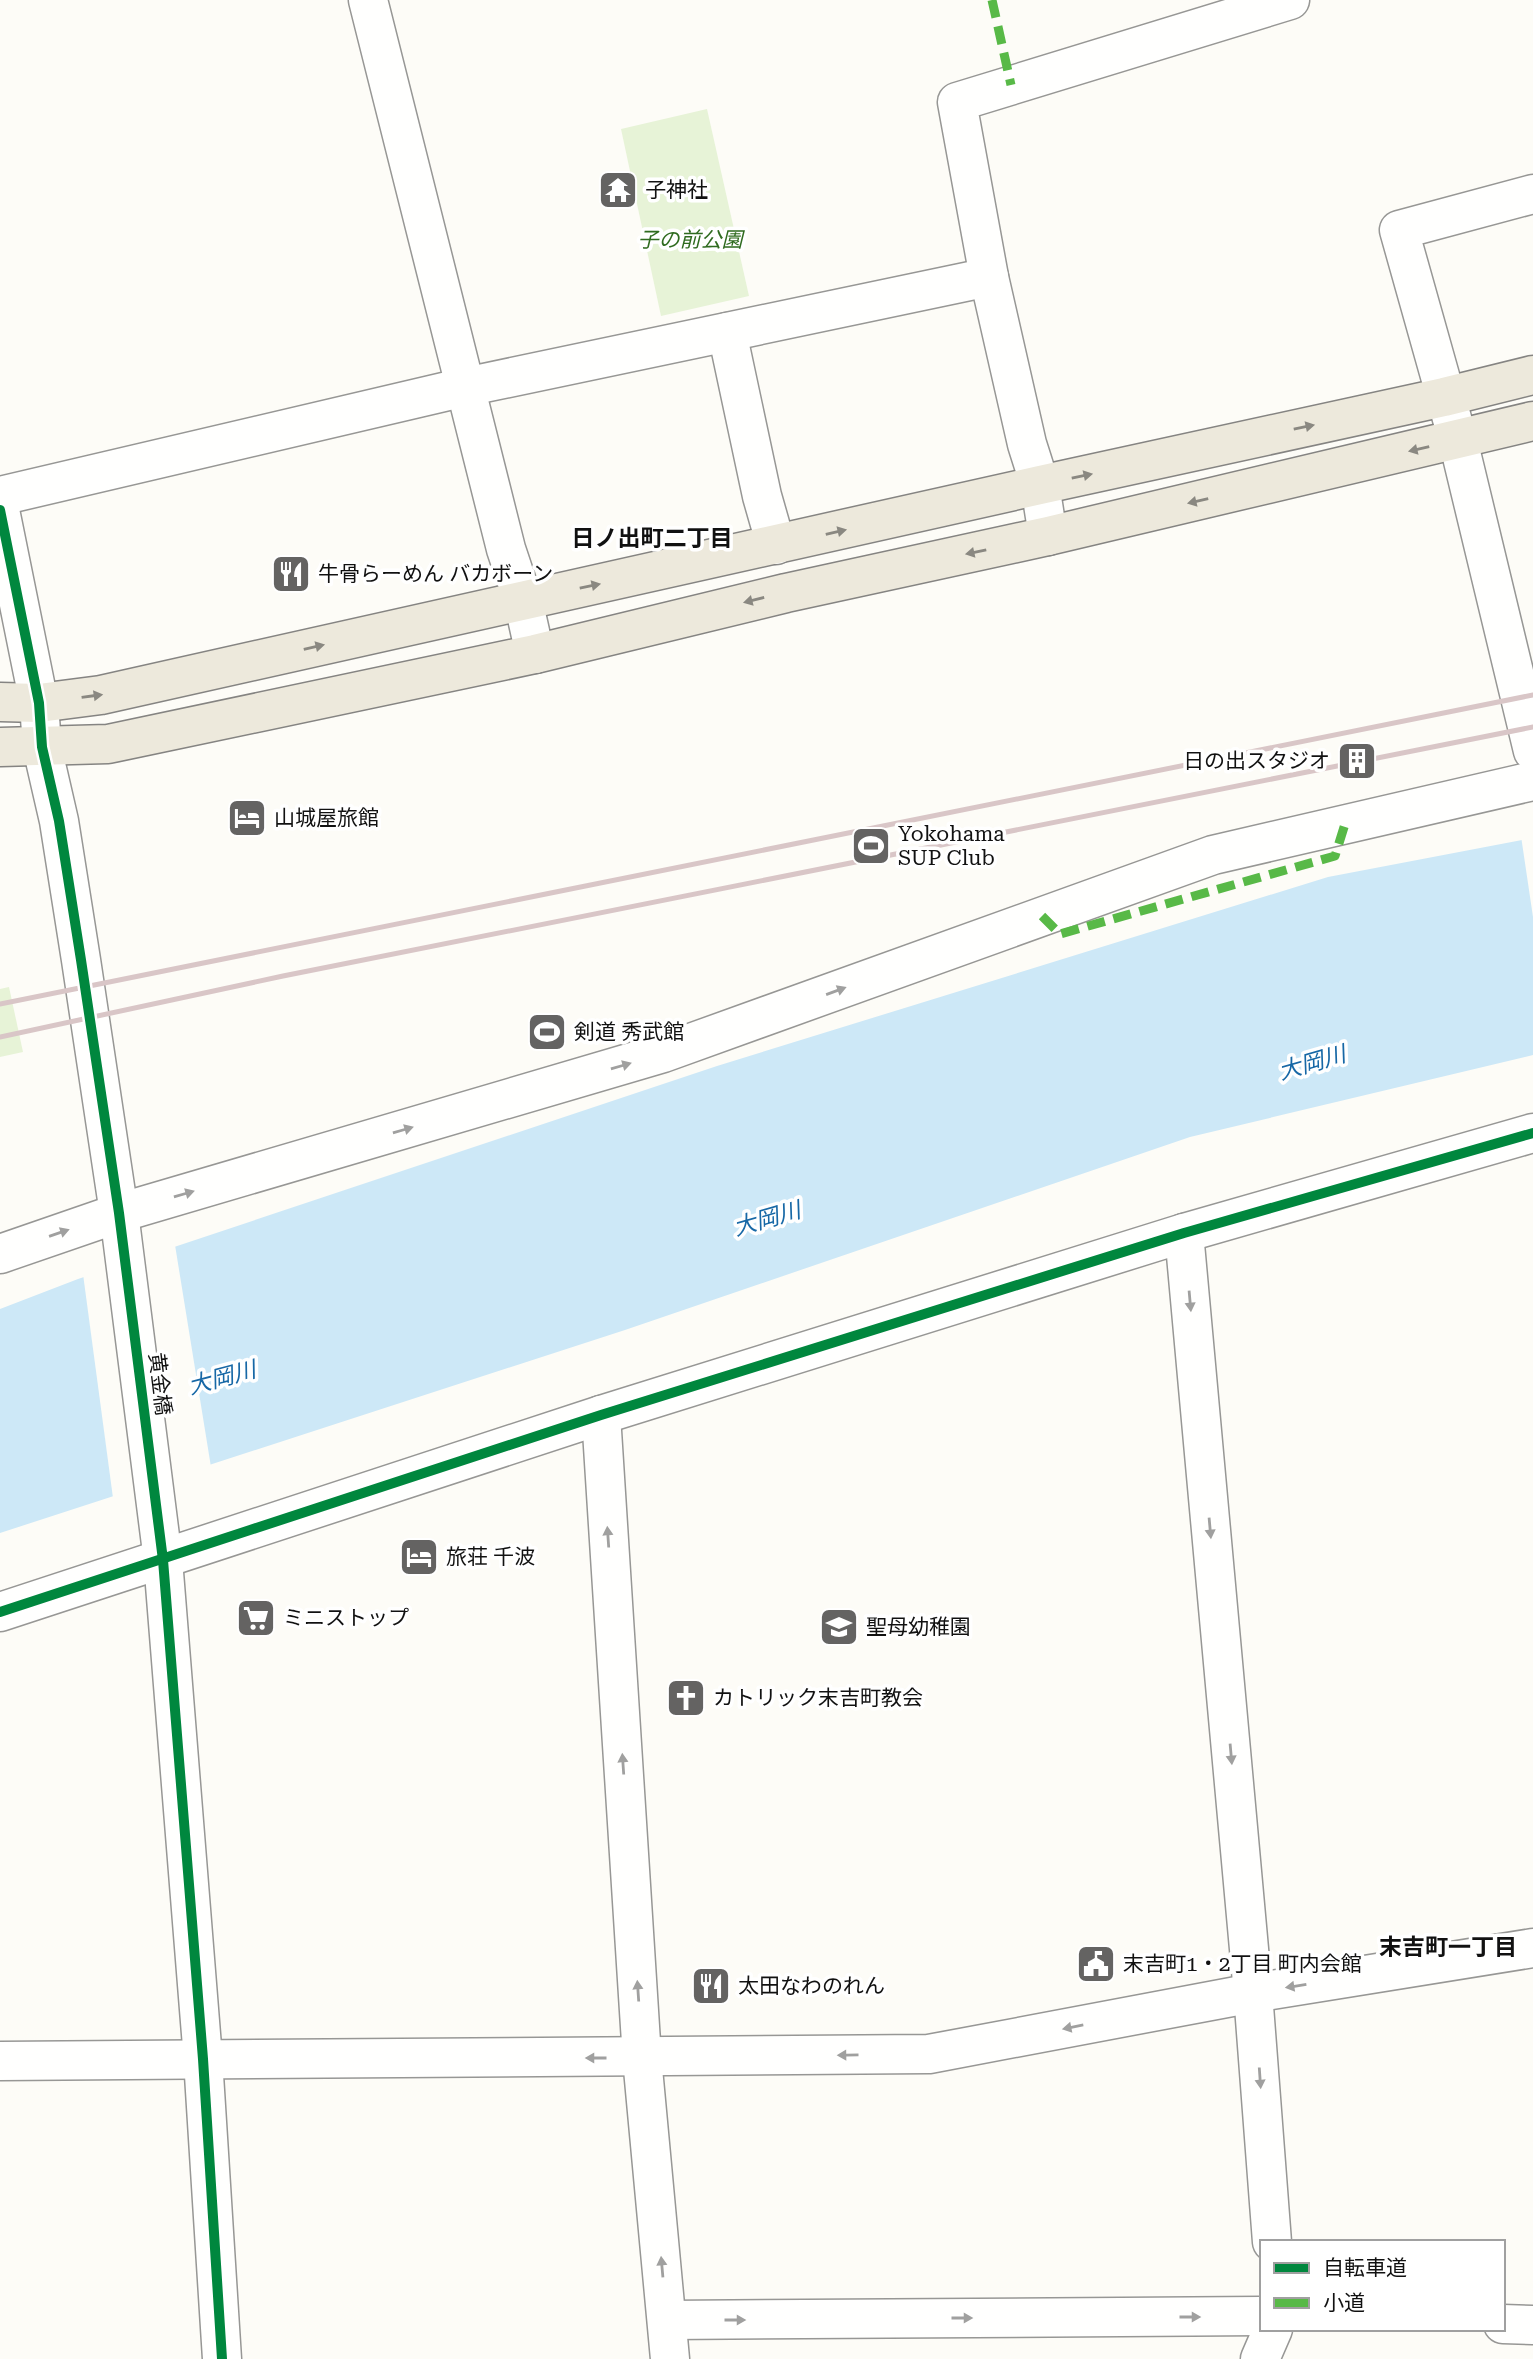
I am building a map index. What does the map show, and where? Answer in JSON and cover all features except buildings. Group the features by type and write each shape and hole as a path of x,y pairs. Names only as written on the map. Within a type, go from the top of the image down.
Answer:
{"main road":[{"path":"0,702 39,703 101,695 1533,375"},
{"path":"0,747 108,744 535,654 786,593 1048,536 1533,421"}],"street":[{"path":"368,0 506,549 523,600 535,654"},
{"path":"1048,536 1040,485 1027,444 989,277 957,102 1290,0"},
{"path":"1533,194 1399,230 1458,440 1533,751"},
{"path":"0,496 465,387 989,277"},
{"path":"727,332 762,496 776,545"},
{"name":"黄金橋","path":"0,510 39,703 42,747 61,833 119,1213 163,1560 203,2059 222,2359"},
{"path":"0,1254 119,1213 663,1053 1213,855 1533,781"},
{"path":"0,1612 600,1415 1184,1233 1533,1133"},
{"path":"1184,1233 1253,1993 1272,2240"},
{"path":"600,1415 642,2058 670,2359"},
{"path":"0,2061 929,2054 1253,1993 1533,1948"},
{"path":"667,2320 1260,2316"},
{"path":"1505,2324 1533,2325"},
{"path":"1260,2359 1272,2331"}],"green space":[{"name":"子の前公園","path":"707,109 749,296 661,316 621,129"},
{"path":"9,987 23,1052 0,1057 0,989"}],"water":[{"name":"大岡川","path":"1533,838 1533,1055 1190,1137 625,1330 0,1533 0,1309 78,1279 717,1066 1328,877"}],"pier":[{"path":"1533,834 1533,917 1521,836"},
{"path":"175,1245 211,1467 113,1498 83,1274"}],"railway":[{"path":"0,1004 1533,695"},
{"path":"0,1037 283,976 1533,727"}],"marked path":[{"path":"992,0 1011,85"},
{"path":"1042,916 1060,934 1335,856 1345,824"}],"cycle path":[{"path":"0,510 39,703 42,747 59,821 81,960 119,1213 163,1560 203,2059 222,2359"},
{"path":"0,1612 601,1415 1184,1233 1533,1133"}],"place":[{"name":"子神社","path":"618,190"},
{"name":"牛骨らーめん バカボーン","path":"291,574"},
{"name":"日の出スタジオ","path":"1357,761"},
{"name":"山城屋旅館","path":"247,818"},
{"name":"Yokohama SUP Club","path":"871,846"},
{"name":"剣道 秀武館","path":"547,1032"},
{"name":"旅荘 千波","path":"419,1557"},
{"name":"ミニストップ","path":"256,1618"},
{"name":"聖母幼稚園","path":"839,1627"},
{"name":"カトリック末吉町教会","path":"686,1698"},
{"name":"末吉町1・2丁目 町内会館","path":"1096,1964"},
{"name":"太田なわのれん","path":"711,1986"}],"district":[{"name":"日ノ出町二丁目","path":"652,538"},
{"name":"末吉町一丁目","path":"1448,1947"}]}
